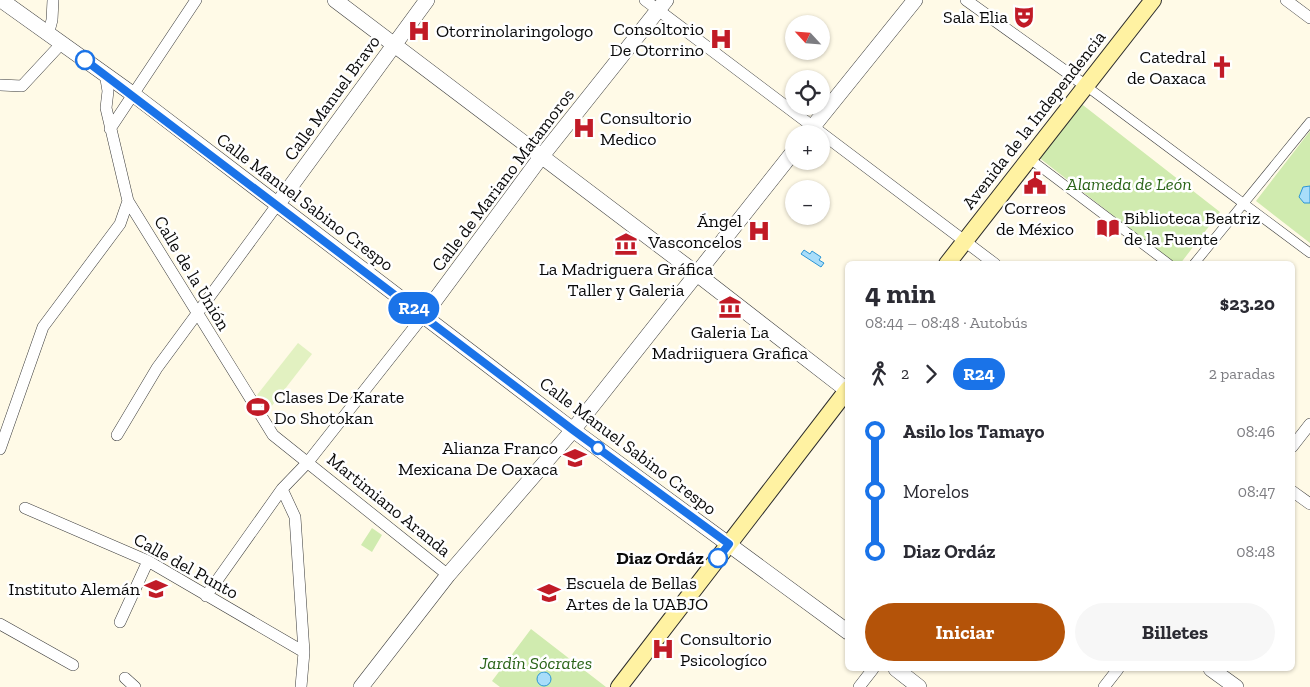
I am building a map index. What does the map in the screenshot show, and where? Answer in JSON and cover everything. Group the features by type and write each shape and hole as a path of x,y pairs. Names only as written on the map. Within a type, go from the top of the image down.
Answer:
{"main road":[{"name":"Avenida de la Independencia","path":"949,261 1154,0"},
{"path":"620,687 845,393"}],"street":[{"name":"Calle Manuel Sabino Crespo","path":"1,0 105,73 573,430 845,630"},
{"path":"0,85 22,86 55,39 52,20 53,0"},
{"path":"110,129 196,0"},
{"path":"335,0 845,388"},
{"name":"Calle Manuel Bravo","path":"117,436 157,368 427,0"},
{"path":"646,0 662,5 804,125"},
{"path":"814,125 915,0"},
{"path":"966,0 1086,86 1310,253"},
{"path":"1286,0 1310,18"},
{"name":"Calle de Mariano Matamoros","path":"206,596 282,489 308,462 424,315 542,157 662,5"},
{"name":"Calle de la Unión","path":"105,73 108,91 106,108 128,201 197,316 273,435 308,462"},
{"path":"1196,261 1310,122"},
{"path":"830,144 991,261"},
{"path":"1030,159 1165,261"},
{"path":"361,687 448,575 573,430 785,162"},
{"path":"0,449 43,327 120,224 128,201"},
{"path":"1295,443 1310,424"},
{"name":"Martimiano Aranda","path":"308,462 448,575"},
{"path":"282,489 295,517 304,652 301,687"},
{"path":"1295,493 1310,504"},
{"name":"Calle del Punto","path":"24,509 148,561 304,652"},
{"path":"120,622 148,561"},
{"path":"0,624 73,665"},
{"path":"859,687 871,671"},
{"path":"899,671 920,687"},
{"path":"1104,687 1116,671"},
{"path":"1214,671 1236,687"},
{"path":"125,678 136,687"}],"green space":[{"name":"Alameda de León","path":"1079,102 1220,212 1182,261 1171,261 1037,156"},
{"path":"1310,131 1310,243 1256,201"},
{"path":"298,343 312,354 271,407 257,395"},
{"path":"372,528 382,535 372,552 361,545"},
{"name":"Jardín Sócrates","path":"531,629 606,687 500,687 492,681"}],"water":[{"path":"1310,186 1310,203 1304,203 1299,197 1303,187"},
{"path":"804,250 810,254 812,251 821,257 819,260 824,263 821,267 801,254"},
{"path":"544,672 549,674 551,679 549,684 544,686 539,684 537,679 539,674"}],"bus line":[{"name":"R24","path":"85,60 105,73 573,430 729,544 718,558"}],"place":[{"name":"Sala Elia","path":"1024,17"},
{"name":"Otorrinolaringologo","path":"419,31"},
{"name":"Consoltorio De Otorrino","path":"721,39"},
{"name":"Catedral de Oaxaca","path":"1222,67"},
{"name":"Consultorio Medico","path":"584,128"},
{"name":"Correos de México","path":"1035,183"},
{"name":"Biblioteca Beatriz de la Fuente","path":"1108,228"},
{"name":"Ángel Vasconcelos","path":"759,231"},
{"name":"La Madriguera Gráfica Taller y Galeria","path":"626,244"},
{"name":"Galeria La Madriiguera Grafica","path":"730,307"},
{"name":"Clases De Karate Do Shotokan","path":"258,407"},
{"name":"Alianza Franco Mexicana De Oaxaca","path":"575,458"},
{"name":"Diaz Ordáz","path":"718,558"},
{"name":"Instituto Alemán","path":"156,589"},
{"name":"Escuela de Bellas Artes de la UABJO","path":"549,593"},
{"name":"Consultorio Psicologíco","path":"663,649"}]}
